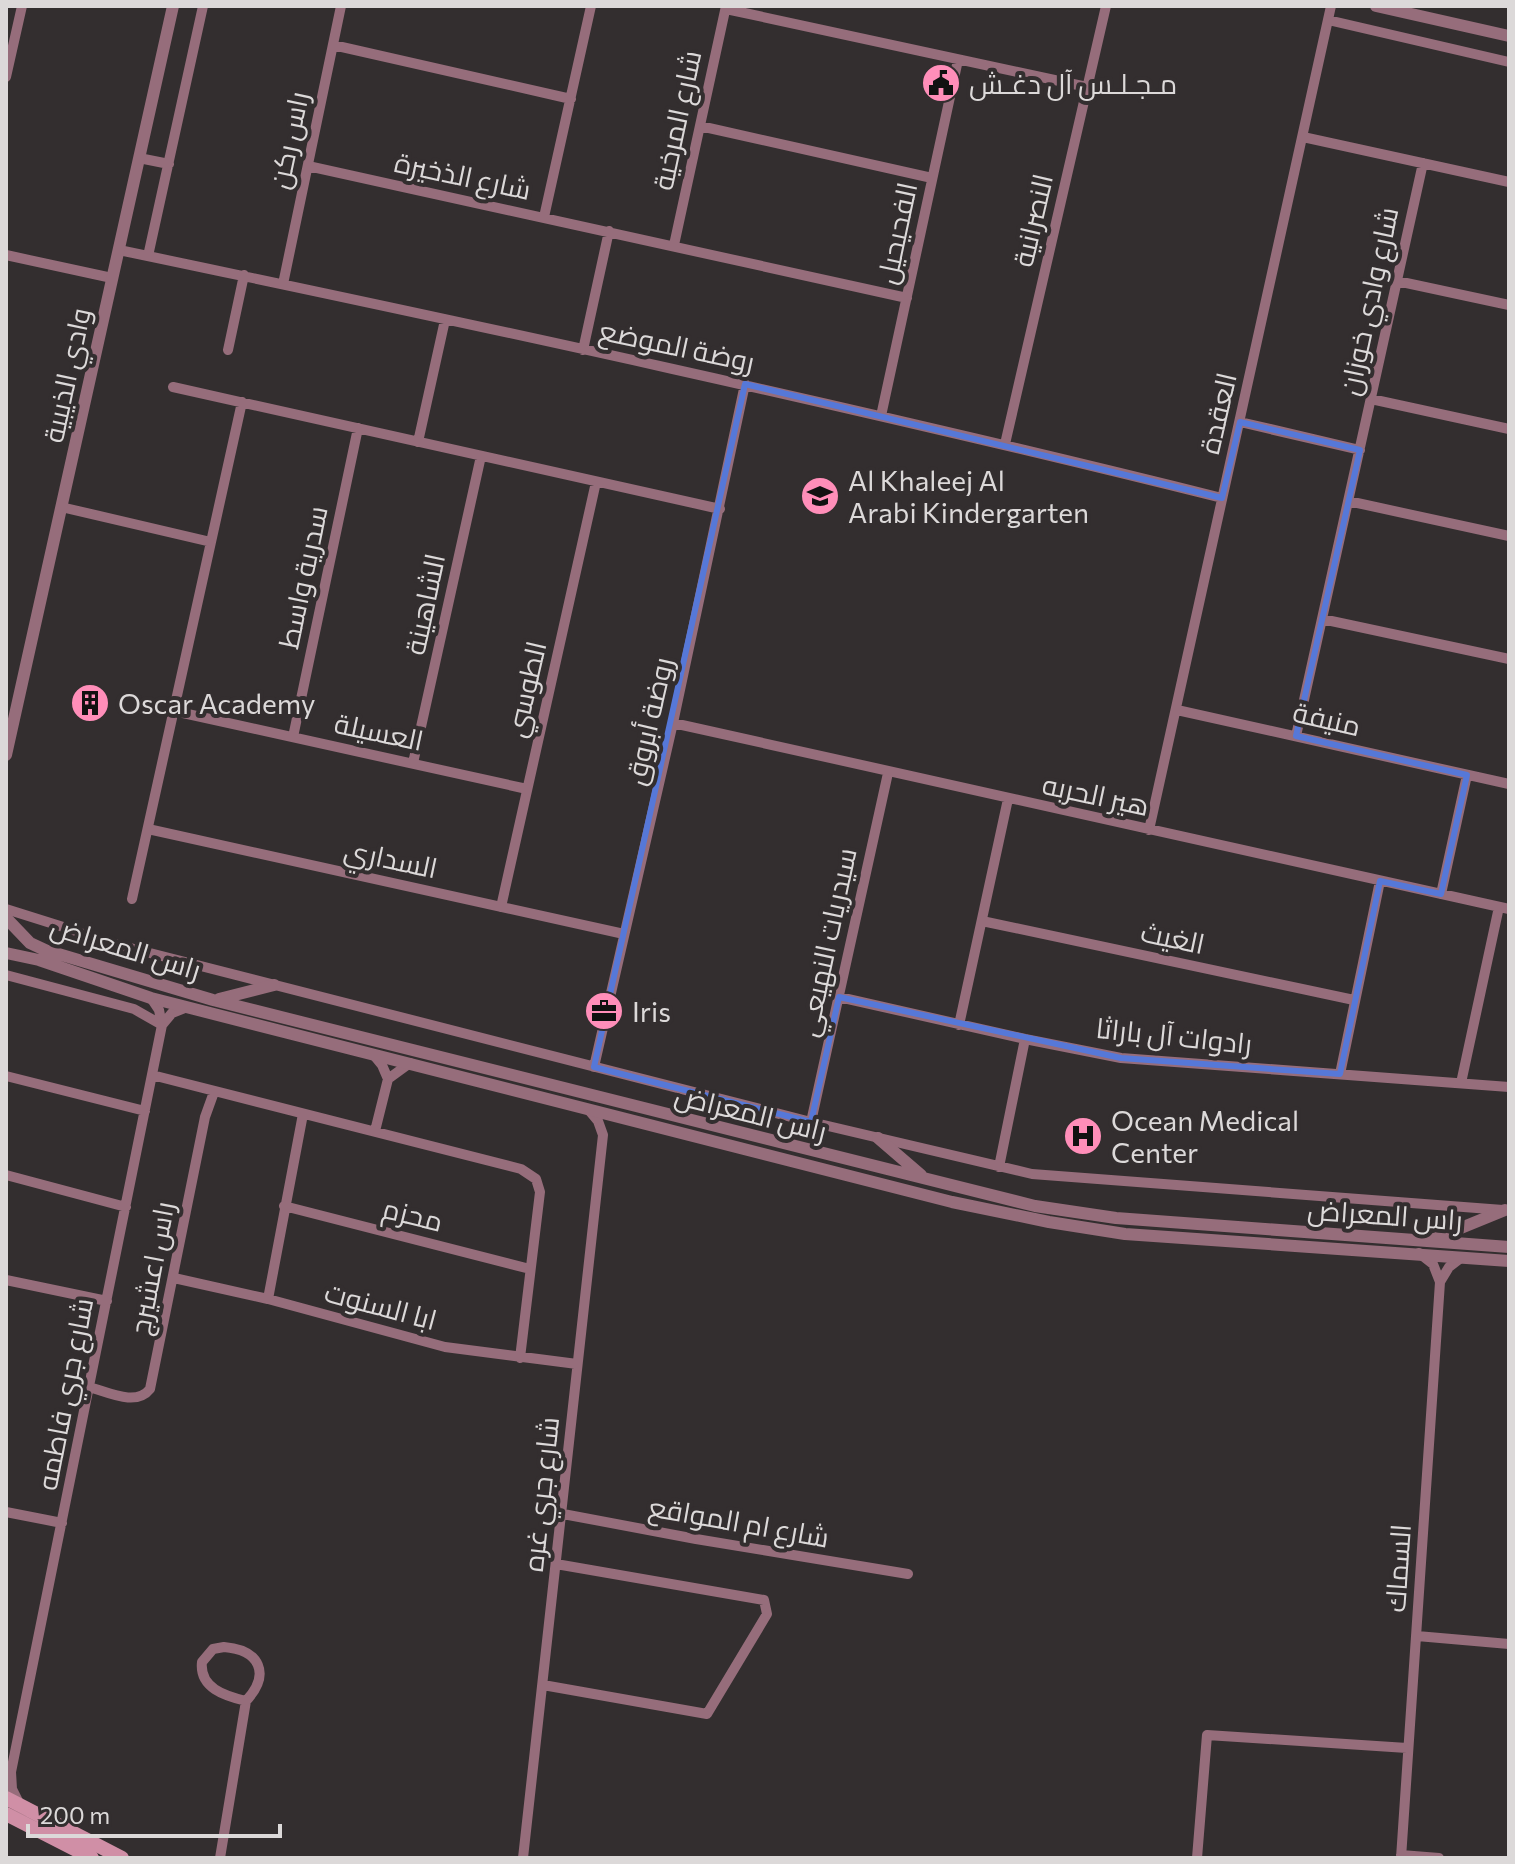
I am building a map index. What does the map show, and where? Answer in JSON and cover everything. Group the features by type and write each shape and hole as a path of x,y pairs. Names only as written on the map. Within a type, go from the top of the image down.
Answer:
{"main road":[{"path":"6,1798 122,1858"},
{"path":"6,1814 92,1858"}],"street":[{"path":"7,72 22,6"},
{"name":"وادي الذيبية","path":"6,755 173,6"},
{"path":"148,256 203,6"},
{"name":"راس ركن","path":"283,284 341,6"},
{"path":"544,217 591,6"},
{"name":"النصرانية","path":"1005,444 1106,6"},
{"name":"العقدة","path":"1149,830 1331,6"},
{"path":"1376,6 1509,36"},
{"path":"726,7 1087,87"},
{"name":"شارع المرخية","path":"674,245 726,7"},
{"path":"1328,20 1509,62"},
{"path":"333,45 571,99"},
{"name":"الفحيحيل","path":"881,416 958,60"},
{"path":"700,126 932,178"},
{"path":"1303,137 1509,182"},
{"path":"139,158 169,164"},
{"name":"شارع وادي خوزان","path":"1296,736 1423,163"},
{"name":"شارع الذخيرة","path":"308,166 907,298"},
{"path":"583,350 609,231"},
{"name":"روضة الموضع","path":"119,250 745,384 1222,498"},
{"path":"6,255 112,278"},
{"path":"228,350 244,275"},
{"path":"1397,281 1509,305"},
{"path":"418,442 445,320"},
{"name":"روضة أبروق","path":"594,1067 673,723 745,384"},
{"path":"173,387 720,509"},
{"path":"1371,399 1509,429"},
{"path":"132,899 242,402"},
{"path":"1240,422 1360,450"},
{"name":"سدرية واسط","path":"293,737 358,428"},
{"name":"الشاهينة","path":"413,763 481,456"},
{"name":"الطوسي","path":"501,907 596,482"},
{"path":"1348,501 1509,536"},
{"path":"61,507 211,542"},
{"path":"1322,619 1509,659"},
{"name":"منيفة","path":"1177,710 1509,784"},
{"name":"العسيلة","path":"174,711 527,789"},
{"name":"هير الحربه","path":"673,723 1504,908"},
{"name":"سيدريات النهيعي","path":"811,1122 888,773"},
{"path":"1441,894 1467,775"},
{"path":"959,1025 1008,799"},
{"name":"السداري","path":"148,829 624,934"},
{"path":"1340,1074 1380,881"},
{"path":"1461,1083 1504,908"},
{"name":"راس المعراض","path":"6,909 95,939 811,1122 1032,1174 1507,1210"},
{"path":"6,917 6,930"},
{"name":"راس المعراض","path":"6,917 30,943 45,950 213,1000 1035,1206 1116,1218 1421,1247 1462,1257 1509,1261"},
{"name":"الغيث","path":"982,921 1354,1000"},
{"name":"راس المعراض","path":"6,953 151,998 941,1199 1049,1222 1125,1234 1421,1247 1509,1247"},
{"name":"راس المعراض","path":"6,975 134,1009 162,1025"},
{"path":"213,1000 274,985"},
{"name":"رادوات آل باراثا","path":"839,997 1121,1058 1509,1087"},
{"path":"151,998 159,1010 162,1025"},
{"path":"162,1025 172,1013 187,1007"},
{"name":"شارع جري فاطمه","path":"20,1805 8,1775 11,1743 62,1523 162,1025"},
{"path":"999,1167 1025,1039"},
{"path":"373,1054 388,1079 375,1131"},
{"path":"388,1079 410,1063"},
{"path":"152,1075 521,1169 536,1179 540,1192 520,1358"},
{"path":"6,1076 145,1111"},
{"name":"راس اعشيرج","path":"89,1387 136,1399 147,1394 152,1383 205,1117 214,1092"},
{"path":"588,1109 598,1121 603,1135 627,1120"},
{"path":"268,1299 303,1114"},
{"name":"شارع جري غره","path":"523,1858 603,1135"},
{"path":"878,1138 902,1161 931,1181"},
{"path":"6,1175 126,1207"},
{"name":"محزم","path":"284,1206 530,1269"},
{"path":"1440,1282 1433,1264 1421,1247 1507,1210"},
{"path":"1440,1282 1449,1267 1462,1257"},
{"name":"ابا السنوت","path":"174,1278 268,1299 445,1347 577,1364"},
{"path":"6,1280 107,1301"},
{"name":"السماك","path":"1401,1856 1440,1282"},
{"path":"6,1512 62,1523"},
{"name":"شارع ام المواقع","path":"563,1514 908,1574"},
{"path":"543,1685 707,1714 767,1614 764,1600 556,1564"},
{"path":"1417,1636 1509,1644"},
{"path":"220,1858 246,1701 260,1682 261,1670 255,1660 234,1647 213,1649 202,1662 201,1669 207,1683 227,1695 246,1701"},
{"path":"1197,1858 1207,1735 1407,1748"},
{"path":"1401,1856 1439,1858"}],"highlighted area":[{"path":"745,384 1222,498 1240,422 1360,450 1296,736 1467,775 1441,894 1380,881 1340,1074 1121,1058 839,997 811,1122 594,1067"}],"place":[{"name":"مـجـلـس آل دغـش","path":"941,83"},
{"name":"Al Khaleej Al Arabi Kindergarten","path":"820,496"},
{"name":"Oscar Academy","path":"90,703"},
{"name":"Iris","path":"604,1011"},
{"name":"Ocean Medical Center","path":"1083,1136"}]}
